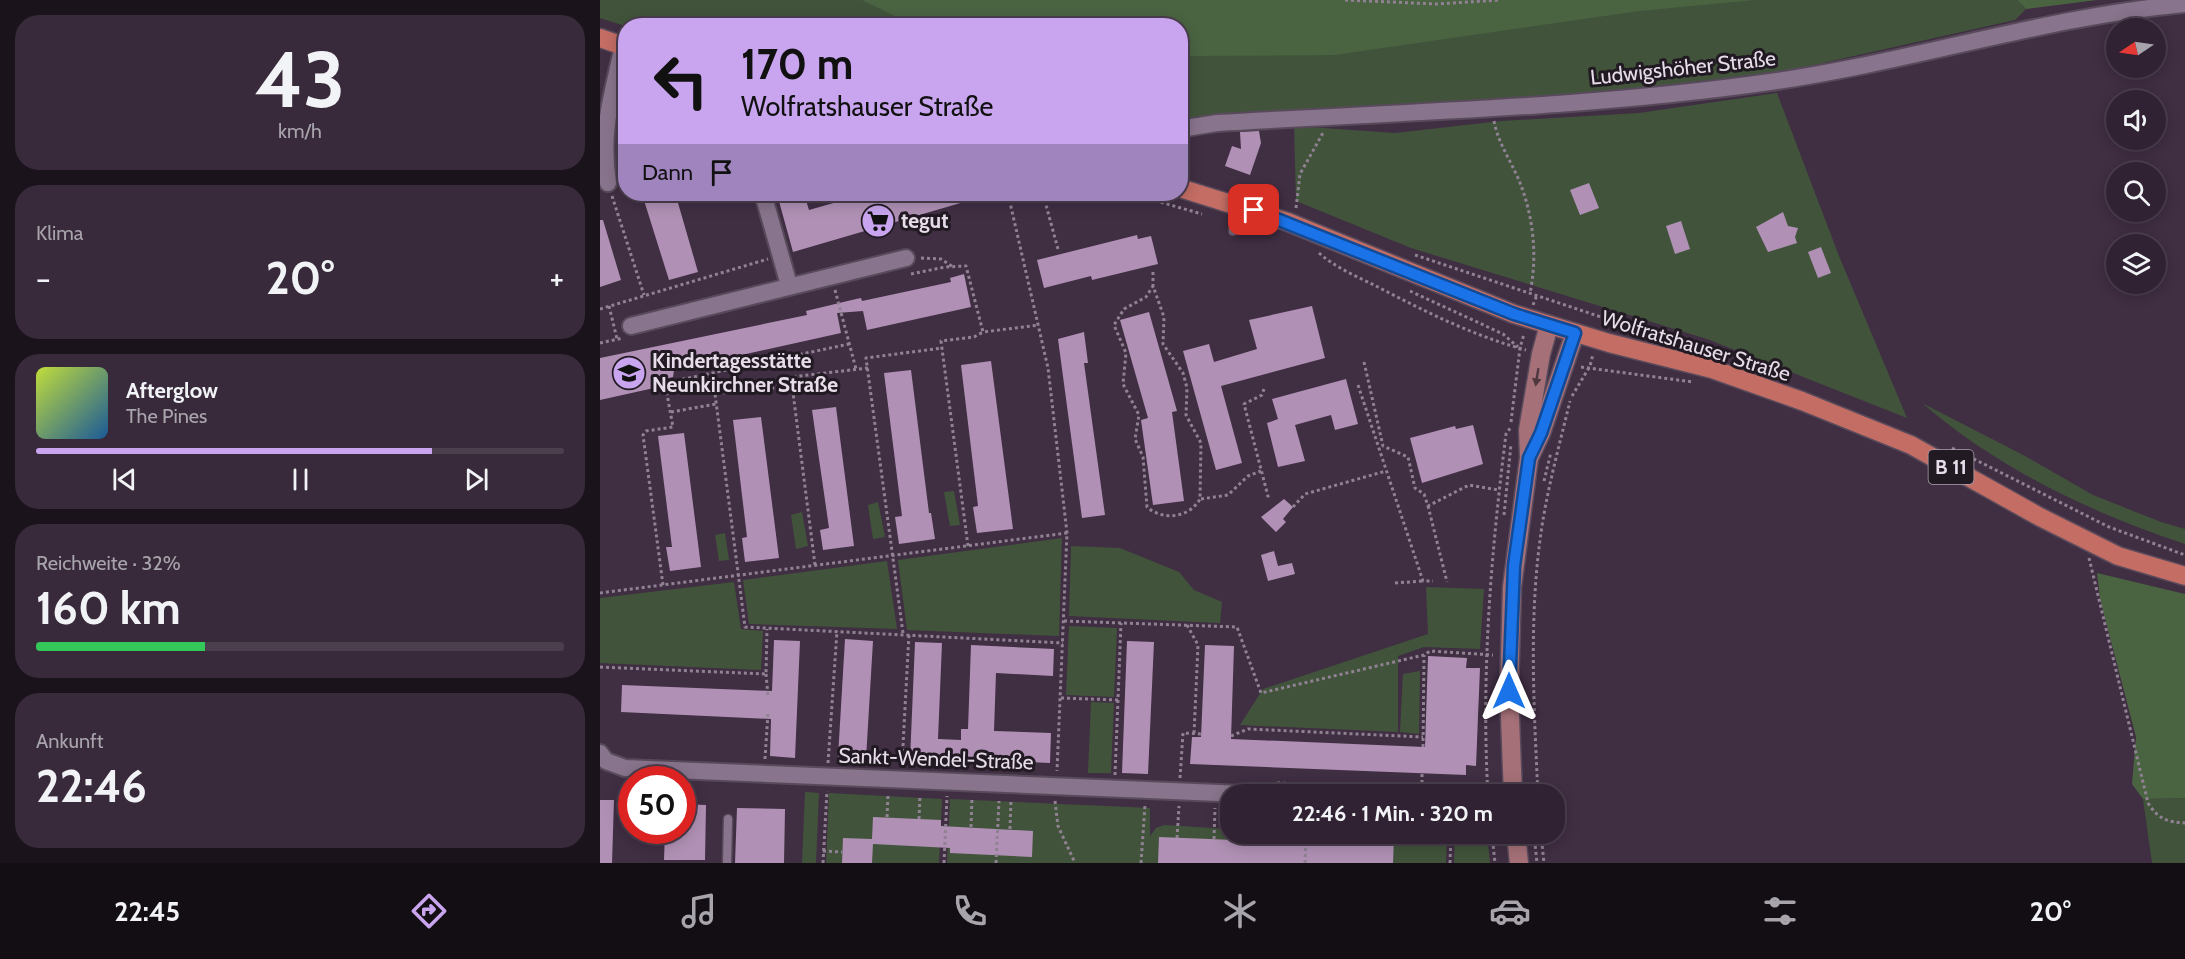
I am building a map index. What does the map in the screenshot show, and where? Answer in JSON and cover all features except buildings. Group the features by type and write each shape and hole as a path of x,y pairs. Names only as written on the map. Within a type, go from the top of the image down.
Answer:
{"main road":[{"path":"600,38 618,44"},
{"name":"Wolfratshauser Straße","path":"1188,190 1238,204 1290,213 1504,310 1575,333 1712,369 1802,401 1911,445 2040,517 2118,556 2185,576"},
{"path":"1513,784 1509,639 1516,545 1529,458 1528,430 1540,354 1549,325"},
{"path":"1529,458 1541,433 1575,333"},
{"path":"1517,844 1519,863"}],"street":[{"name":"Ludwigshöher Straße","path":"1188,128 1217,123 1493,108 1659,96 1773,81 1896,59 2034,26 2185,4"},
{"path":"608,183 601,160 600,142 605,106 618,65"},
{"path":"765,201 789,285"},
{"path":"628,332 789,285 833,283 906,258"},
{"name":"Sankt-Wendel-Straße","path":"603,757 625,768 1220,793"}],"lane":[{"path":"1233,231 1238,204"},
{"path":"727,863 728,819"}],"path":[{"path":"1345,0 1427,4 1500,0"},
{"path":"1493,108 1500,144 1517,177 1532,224 1530,293"},
{"path":"1290,213 1300,174 1326,128 1336,116"},
{"path":"608,183 644,295"},
{"path":"1010,201 1048,368 1067,532 1056,786 1058,826 1075,863"},
{"path":"1045,201 1058,249"},
{"path":"1334,256 1317,252 1330,263 1407,303 1478,336 1520,348"},
{"path":"1409,253 1633,329 1638,335 1635,350"},
{"path":"600,309 782,256"},
{"path":"906,258 941,259 953,267"},
{"path":"901,276 966,266 983,332"},
{"path":"1153,272 1153,286 1164,317 1163,344 1183,373 1186,388 1186,415 1201,443 1200,499 1191,511 1183,515 1160,513 1147,507 1143,457 1135,439 1139,415 1123,384 1126,353 1114,325 1124,309 1146,297 1153,286"},
{"path":"833,283 846,288"},
{"path":"824,293 833,283"},
{"path":"833,283 856,369"},
{"path":"1408,290 1503,334 1520,348"},
{"path":"609,306 616,339"},
{"path":"969,546 941,341 974,337 983,332 1039,325"},
{"path":"600,343 616,339 628,332"},
{"path":"663,585 643,435 646,431 673,427 665,382 849,344"},
{"path":"903,633 866,358 942,348"},
{"path":"1488,784 1484,700 1499,490 1506,434 1511,427 1520,348"},
{"path":"1364,362 1383,446 1408,457 1415,488 1424,494 1428,506 1447,582"},
{"path":"1542,490 1563,410 1590,366 1693,382"},
{"path":"815,565 791,377 868,368"},
{"path":"1358,385 1423,581"},
{"path":"792,386 714,394 746,627 903,633 1063,644"},
{"path":"1264,389 1262,395 1244,404 1269,500"},
{"path":"1538,784 1534,656 1540,539 1571,398"},
{"path":"671,412 716,404"},
{"path":"1200,499 1228,495 1248,476 1262,471"},
{"path":"1293,507 1305,494 1386,471"},
{"path":"1428,506 1469,485 1499,490"},
{"path":"600,593 1067,532"},
{"path":"2089,553 2095,590 2142,770 2148,803 2156,816 2168,822 2185,823"},
{"path":"1395,584 1433,581"},
{"path":"1064,621 1237,627 1261,693 1424,655 1430,651 1493,655"},
{"path":"1115,777 1121,622"},
{"path":"1187,625 1198,645 1194,734"},
{"path":"767,629 768,696"},
{"path":"823,863 837,631"},
{"path":"901,780 909,634"},
{"path":"1423,747 1424,655"},
{"path":"600,667 766,674"},
{"path":"1061,698 1118,700"},
{"path":"764,774 768,713"},
{"path":"1231,736 1248,729 1423,737"},
{"path":"1180,780 1183,733 1202,734"},
{"path":"1422,774 1422,784"},
{"path":"887,818 888,794"},
{"path":"919,819 920,795"},
{"path":"944,863 947,796"},
{"path":"970,827 972,797"},
{"path":"1010,829 1011,799"},
{"path":"996,863 999,801"},
{"path":"1141,863 1145,804"},
{"path":"1177,837 1179,806"},
{"path":"1214,839 1215,808"},
{"path":"1305,863 1306,844"},
{"path":"1450,863 1451,844"},
{"path":"1493,844 1495,863"},
{"path":"1535,844 1537,863"},
{"path":"1542,844 1544,863"},
{"path":"824,851 842,852"}],"green space":[{"path":"600,0 2017,0 2026,9 2015,20 1773,74 1657,90 1219,114 1188,118 1188,18 618,18 618,24 600,18"},
{"path":"862,0 1754,0 1639,11 1334,55 1188,56 1188,18 899,18"},
{"path":"2017,0 2097,0 2026,9"},
{"path":"1777,93 1839,256 1907,418 1707,339 1411,248 1296,201 1294,126 1395,133 1501,121 1639,113"},
{"path":"1922,403 2025,456 2093,495 2185,529 2185,544 2115,518 2046,486 1982,448"},
{"path":"954,491 960,525 950,526 944,492"},
{"path":"878,502 885,537 873,539 868,505"},
{"path":"802,512 808,546 796,549 791,515"},
{"path":"725,533 729,560 719,561 715,535"},
{"path":"1062,538 1059,636 907,630 898,560"},
{"path":"1071,546 1120,548 1179,572 1194,590 1222,602 1220,623 1069,616"},
{"path":"887,561 897,629 749,624 743,580"},
{"path":"2097,573 2185,594 2185,798 2143,799 2132,784 2136,737 2100,599"},
{"path":"734,582 741,629 763,631 761,670 600,663 600,598"},
{"path":"1426,587 1484,589 1480,649 1424,647 1398,656 1398,732 1240,725 1263,689 1428,634"},
{"path":"1069,626 1117,628 1114,697 1066,695"},
{"path":"1420,671 1419,734 1400,732 1403,674"},
{"path":"1091,702 1114,703 1111,773 1088,773"},
{"path":"805,792 819,793 816,863 802,863"},
{"path":"829,793 942,799 939,863 826,863"},
{"path":"2185,798 2185,863 2152,863 2143,799"},
{"path":"950,799 1150,808 1150,836 1156,828 1164,825 1220,828 1220,844 1303,844 1302,863 947,863"},
{"path":"1310,844 1447,844 1446,863 1309,863"},
{"path":"1455,844 1488,844 1490,863 1454,863"}],"place":[{"name":"tegut","path":"878,221"},
{"name":"Kindertagesstätte Neunkirchner Straße","path":"629,373"}],"route":[{"path":"1254,210 1514,314 1575,333 1541,433 1529,458 1514,566 1509,639 1509,691"}]}
